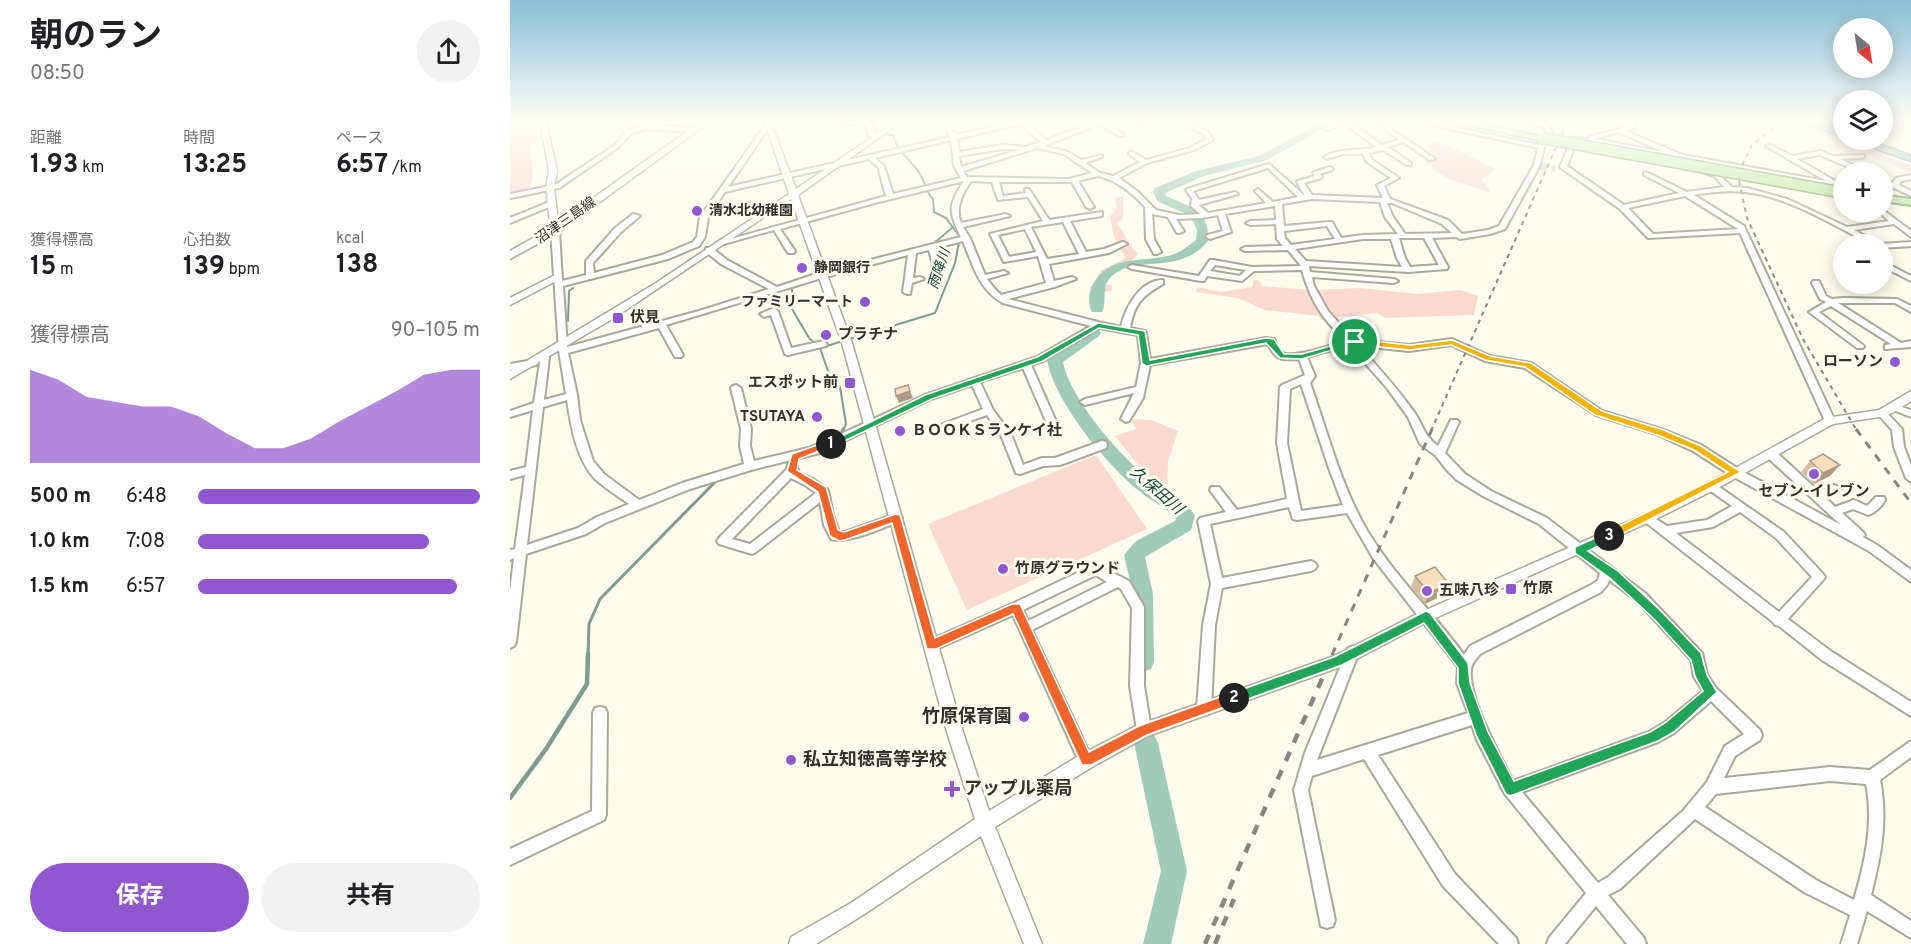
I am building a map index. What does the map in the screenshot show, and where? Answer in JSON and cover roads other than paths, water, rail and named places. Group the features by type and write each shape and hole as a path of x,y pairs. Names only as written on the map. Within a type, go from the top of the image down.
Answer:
{"highway":[{"path":"1693,164 1833,186"},
{"path":"1893,193 1911,195"},
{"path":"1893,200 1911,202"}],"main road":[{"name":"沼津三島線","path":"510,256 555,230 646,164"}],"street":[{"path":"552,164 553,171 549,188 555,230 562,349 575,420 593,471 638,505"},
{"path":"510,196 557,187 591,164"},
{"path":"696,244 700,237 704,217 741,164"},
{"path":"783,164 846,343 871,425 955,732 985,823 1033,944"},
{"path":"724,190 835,164"},
{"path":"562,349 835,164"},
{"path":"879,164 890,196"},
{"path":"958,164 967,179"},
{"path":"960,170 979,164"},
{"path":"1083,164 1098,174 1114,178 1135,192 1148,208 1171,216 1201,216 1307,197 1386,201 1445,222 1456,235"},
{"path":"1114,178 1141,164"},
{"path":"1376,164 1396,178 1380,184 1389,217 1399,237 1401,258 1408,270"},
{"path":"1379,167 1389,164"},
{"path":"1245,249 1290,248 1339,240 1456,235 1460,237 1490,232 1502,227 1539,164"},
{"path":"1564,164 1563,167 1566,171"},
{"path":"1714,164 1833,186"},
{"path":"1802,164 1833,182"},
{"path":"1201,216 1195,206 1196,198 1190,190 1269,166 1307,197"},
{"path":"1689,167 1716,175 1730,189"},
{"path":"1307,197 1300,182 1319,177 1316,173 1330,169"},
{"path":"1555,169 1566,171 1623,207 1651,236 1742,231"},
{"path":"510,302 558,281 590,277 666,257 696,244 715,246 890,196 967,179 1074,180 1098,174"},
{"path":"1646,174 1686,193 1740,226 1830,422"},
{"path":"1911,177 1898,179 1895,186 1911,195"},
{"path":"967,179 955,207 958,226 966,238 971,256 983,278 999,298 1098,325 1142,333 1146,363 1140,389 1126,419"},
{"path":"995,180 1000,199 1028,195"},
{"path":"1023,180 1028,195 1047,222"},
{"path":"1074,180 1090,207"},
{"path":"1623,207 1686,193 1730,189 1783,201 1850,234"},
{"path":"1258,191 1274,204 1281,239 1305,268 1310,286 1324,312 1390,386 1412,416 1424,441 1440,453 1464,480 1492,497 1543,521 1641,597 1697,657 1701,676 1711,692 1755,735 1730,751 1712,787 1694,809 1614,883 1595,894 1555,944"},
{"path":"1195,203 1235,194"},
{"path":"510,221 550,205"},
{"path":"1148,208 1150,239 1157,252"},
{"path":"1210,237 1227,232 1221,213"},
{"path":"1040,253 1007,260 994,234 1047,222 1099,214"},
{"path":"590,277 589,263 618,230 636,216"},
{"path":"958,226 1006,216"},
{"path":"1171,216 1180,231"},
{"path":"1065,219 1084,256"},
{"path":"1893,220 1911,235"},
{"path":"1844,230 1896,222"},
{"path":"1250,223 1329,224 1339,240"},
{"path":"1027,226 1046,262 1051,285"},
{"path":"776,228 791,251"},
{"path":"1132,267 1201,279 1214,262 1252,269 1408,270 1444,267 1427,236"},
{"path":"510,376 562,349 661,324 822,275 966,238"},
{"path":"1046,262 1084,256 1123,244"},
{"path":"1893,245 1911,244"},
{"path":"715,246 724,262 775,289"},
{"path":"932,248 936,265 935,280"},
{"path":"907,291 912,252"},
{"path":"1305,268 1394,280"},
{"path":"1893,269 1911,279"},
{"path":"983,278 1005,273"},
{"path":"908,281 920,279"},
{"path":"999,298 1072,279"},
{"path":"1125,330 1129,308 1140,294 1160,282"},
{"path":"1816,283 1822,297 1899,345"},
{"path":"1860,346 1813,312 1843,300 1896,301 1911,309"},
{"path":"764,314 774,311 788,352 823,344"},
{"path":"661,324 678,355"},
{"path":"516,553 582,531 601,520 686,486 750,466 795,457 871,425 928,397 1040,359 1098,325"},
{"path":"1146,363 1266,340 1271,341 1278,354 1283,357 1302,356 1353,342 1410,348 1452,342 1488,358 1528,365 1599,413 1660,432 1697,448 1873,548"},
{"path":"1888,347 1911,344"},
{"path":"1302,356 1310,376"},
{"path":"510,642 516,553 531,469 544,357"},
{"path":"510,367 534,363"},
{"path":"1026,363 1057,435"},
{"path":"1310,376 1285,387 1282,443 1297,516 1351,508"},
{"path":"1310,376 1305,383 1327,439 1334,471 1351,508 1386,568 1464,666"},
{"path":"975,381 989,411 1006,434 1020,470 1042,462 1056,462 1102,445"},
{"path":"736,388 746,429 745,446 750,466"},
{"path":"1085,402 1140,389"},
{"path":"510,414 572,395"},
{"path":"798,944 857,909 985,823 1086,761 1144,730 1314,670 1426,616 1648,518 1713,486 1830,422 1846,416 1883,414 1896,408 1911,395"},
{"path":"1896,408 1911,414"},
{"path":"947,426 989,411"},
{"path":"1883,414 1897,429 1899,447 1911,478"},
{"path":"1440,453 1454,422"},
{"path":"1771,454 1873,548 1911,577"},
{"path":"795,457 792,471 723,541 752,549 824,493"},
{"path":"510,475 531,469"},
{"path":"792,471 794,475 817,485 824,493 836,536 845,536 896,518"},
{"path":"1713,486 1780,535 1819,577 1779,621"},
{"path":"1817,496 1833,489"},
{"path":"1215,490 1234,514"},
{"path":"1833,512 1854,504 1868,511 1880,500"},
{"path":"1204,709 1209,625 1217,584 1204,521 1293,502"},
{"path":"1664,531 1709,524 1740,507"},
{"path":"1648,518 1779,621 1827,656 1911,710"},
{"path":"1217,584 1311,566"},
{"path":"932,645 1096,569 1125,585 1138,607 1137,686 1144,730"},
{"path":"1606,571 1603,582 1597,588 1475,650 1464,666 1464,683 1476,717 1510,789 1638,944"},
{"path":"1025,628 1118,582"},
{"path":"1016,608 1086,761"},
{"path":"1327,920 1301,790 1306,771 1353,652"},
{"path":"1510,789 1653,737 1669,728 1711,692"},
{"path":"510,857 599,815 600,713"},
{"path":"1306,771 1476,717"},
{"path":"1712,787 1830,774 1872,777 1911,748"},
{"path":"1367,751 1449,880 1510,944"},
{"path":"1849,944 1861,905 1878,807 1872,777"},
{"path":"1694,809 1810,886 1861,905 1911,930"}],"waterway":[{"name":"雨降川","path":"912,164 922,177 933,199 934,212 946,218 953,227"},
{"name":"久保田川","path":"1097,309 1097,289 1106,274 1130,264 1176,258 1190,252 1202,241 1203,230 1196,214 1161,198 1159,191 1200,173 1238,164"},
{"path":"820,348 809,338 792,309 792,289 798,280 933,244 953,227"},
{"name":"雨降川","path":"820,348 935,313 955,263 960,237 953,227"},
{"path":"568,321 569,291 573,288"},
{"name":"久保田川","path":"1094,333 1055,360 1057,372 1065,388 1091,426 1135,477 1172,503 1186,516 1184,525 1143,547 1134,555 1143,594 1143,662"},
{"path":"820,348 828,371 840,387 846,424 843,431"},
{"path":"841,434 843,429"},
{"path":"799,451 821,443"},
{"path":"727,470 746,463"},
{"path":"588,655 589,624 600,599 718,479"},
{"path":"510,798 546,749 587,684 588,654"},
{"name":"久保田川","path":"1146,743 1174,871 1157,944"}],"tunnel":[{"path":"1541,166 1555,169"}],"railway":[{"path":"1431,431 1549,164"},
{"path":"1739,181 1747,218 1803,339 1857,431"},
{"path":"1332,655 1432,429"},
{"path":"1856,429 1911,503"},
{"path":"1205,944 1333,654"},
{"path":"1215,944 1234,899"}],"place":[{"name":"清水北幼稚園","path":"697,211"},
{"name":"静岡銀行","path":"802,268"},
{"name":"ファミリーマート","path":"865,302"},
{"name":"伏見","path":"618,318"},
{"name":"プラチナ","path":"826,335"},
{"name":"ローソン","path":"1895,362"},
{"name":"エスポット前","path":"850,383"},
{"name":"TSUTAYA","path":"817,417"},
{"name":"ＢＯＯＫＳランケイ社","path":"900,431"},
{"name":"セブン-イレブン","path":"1814,474"},
{"name":"竹原グラウンド","path":"1003,569"},
{"name":"竹原","path":"1511,589"},
{"name":"五味八珍","path":"1427,591"},
{"name":"竹原保育園","path":"1024,717"},
{"name":"私立知徳高等学校","path":"791,760"},
{"name":"アップル薬局","path":"952,789"}]}
